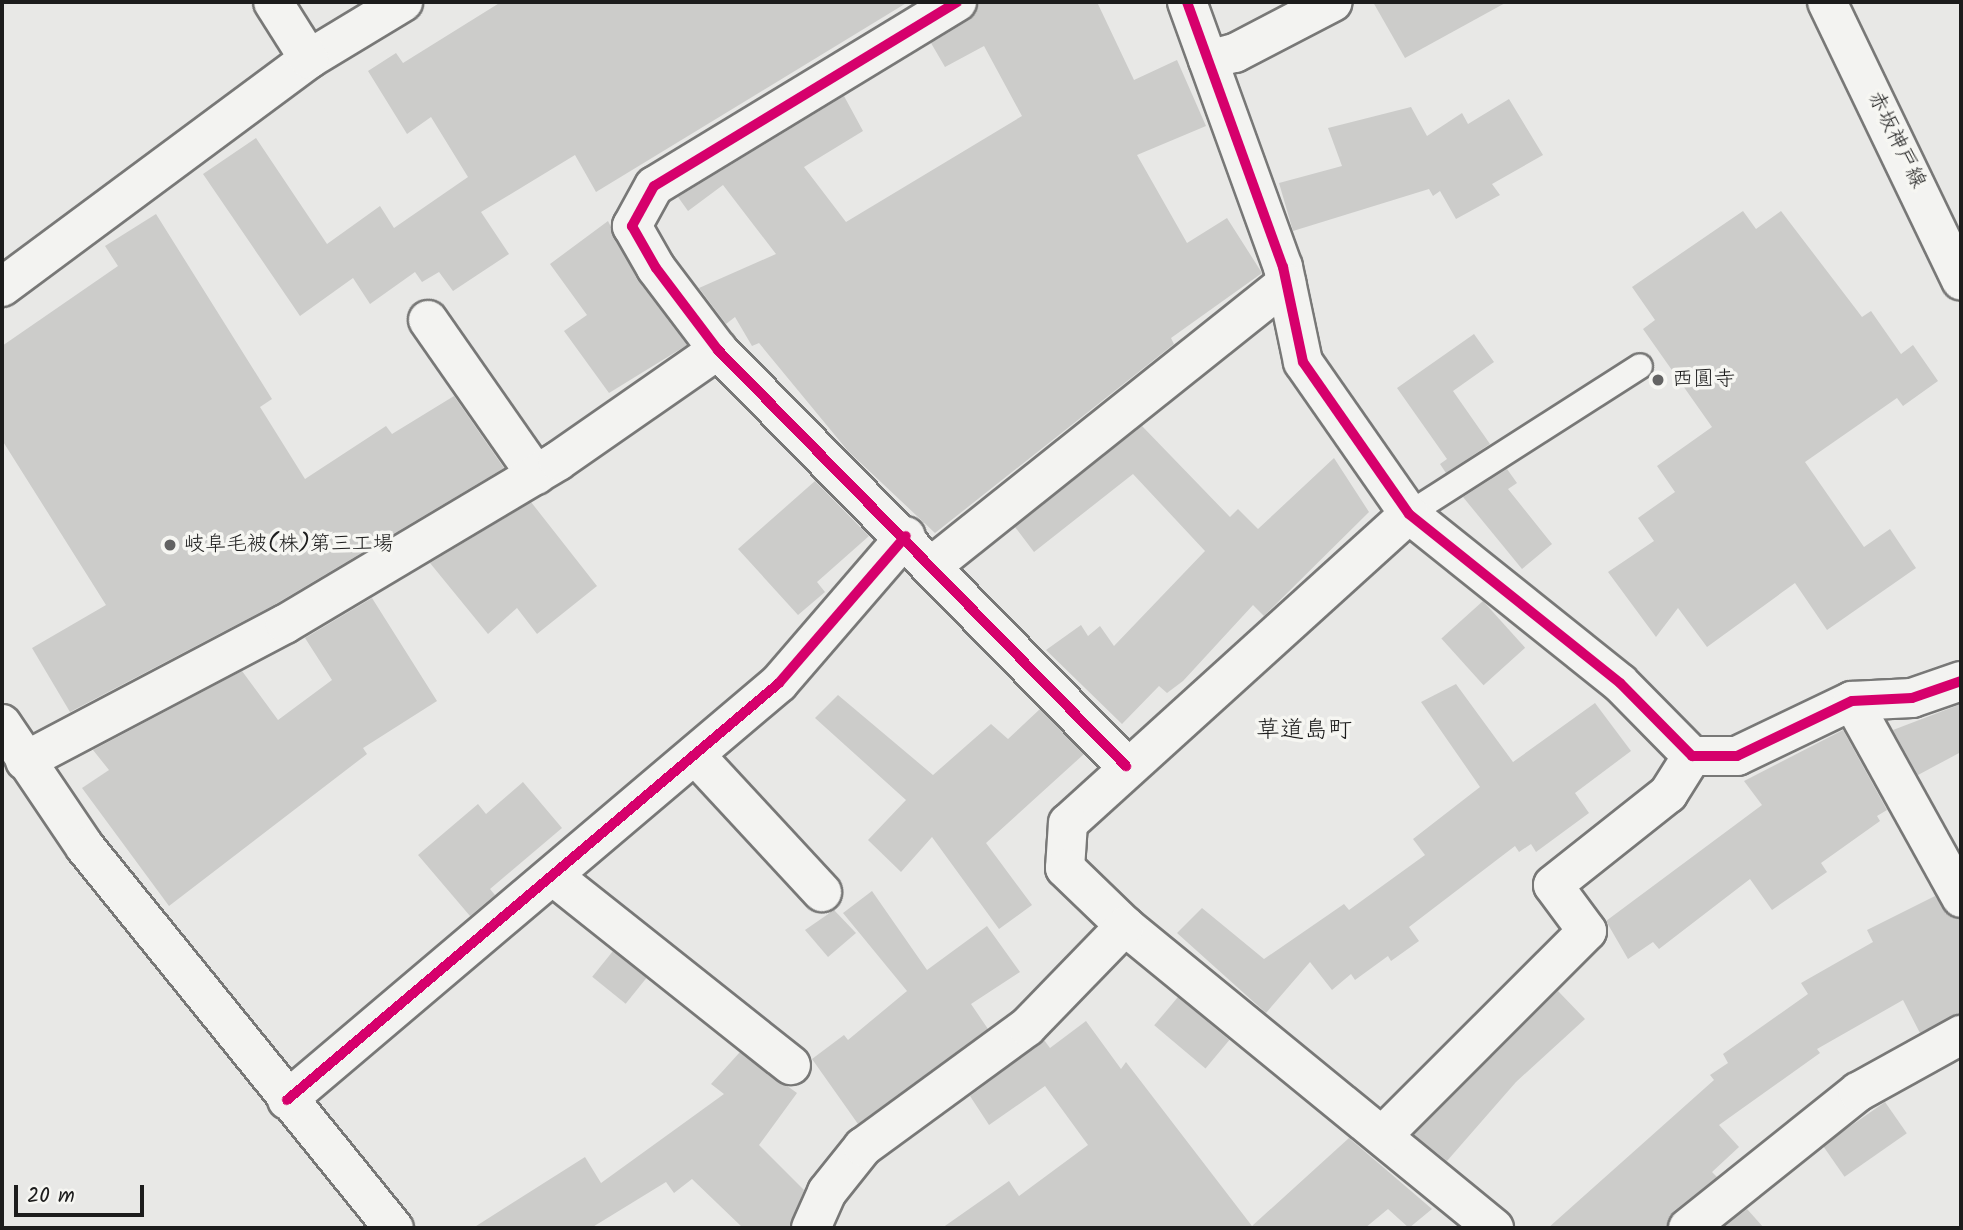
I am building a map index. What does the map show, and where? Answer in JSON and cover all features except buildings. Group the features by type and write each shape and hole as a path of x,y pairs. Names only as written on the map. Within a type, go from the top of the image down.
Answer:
{"street":[{"path":"273,2 309,59"},
{"path":"2,287 309,59 403,2"},
{"path":"957,2 654,186 632,226 656,268 718,350 906,537 1126,766"},
{"path":"1187,2 1286,283 1303,362 1409,514 1620,683 1692,756 1737,756 1852,701 1912,698 1961,681"},
{"path":"1208,60 1235,53 1333,2"},
{"name":"赤坂神戸線","path":"1828,2 1959,266"},
{"path":"933,565 1286,283"},
{"path":"428,320 536,475"},
{"path":"25,761 285,624 536,475 718,350"},
{"path":"1409,514 1126,766 1068,822 1065,868 1125,926 1384,1134 1470,1222"},
{"path":"287,1100 779,683 906,537"},
{"path":"1852,701 1961,898"},
{"path":"2,724 85,847 287,1100 394,1228"},
{"path":"695,755 822,892"},
{"path":"1384,1134 1587,931 1553,885 1668,794 1692,756"},
{"path":"553,876 791,1065"},
{"path":"811,1228 827,1192 863,1147 1027,1027 1125,926"},
{"path":"1688,1228 1858,1092 1961,1035"}],"lane":[{"path":"1409,514 1640,366"}],"cycle path":[{"path":"957,2 654,186 632,226 656,268 718,350 1126,766"},
{"path":"1187,2 1283,267 1303,362 1409,514 1620,683 1692,756 1737,756 1852,701 1912,698 1961,681"},
{"path":"287,1100 779,683 906,536"}],"place":[{"name":"西圓寺","path":"1658,380"},
{"name":"岐阜毛被(株)第三工場","path":"170,545"}],"district":[{"name":"草道島町","path":"1304,731"}]}
